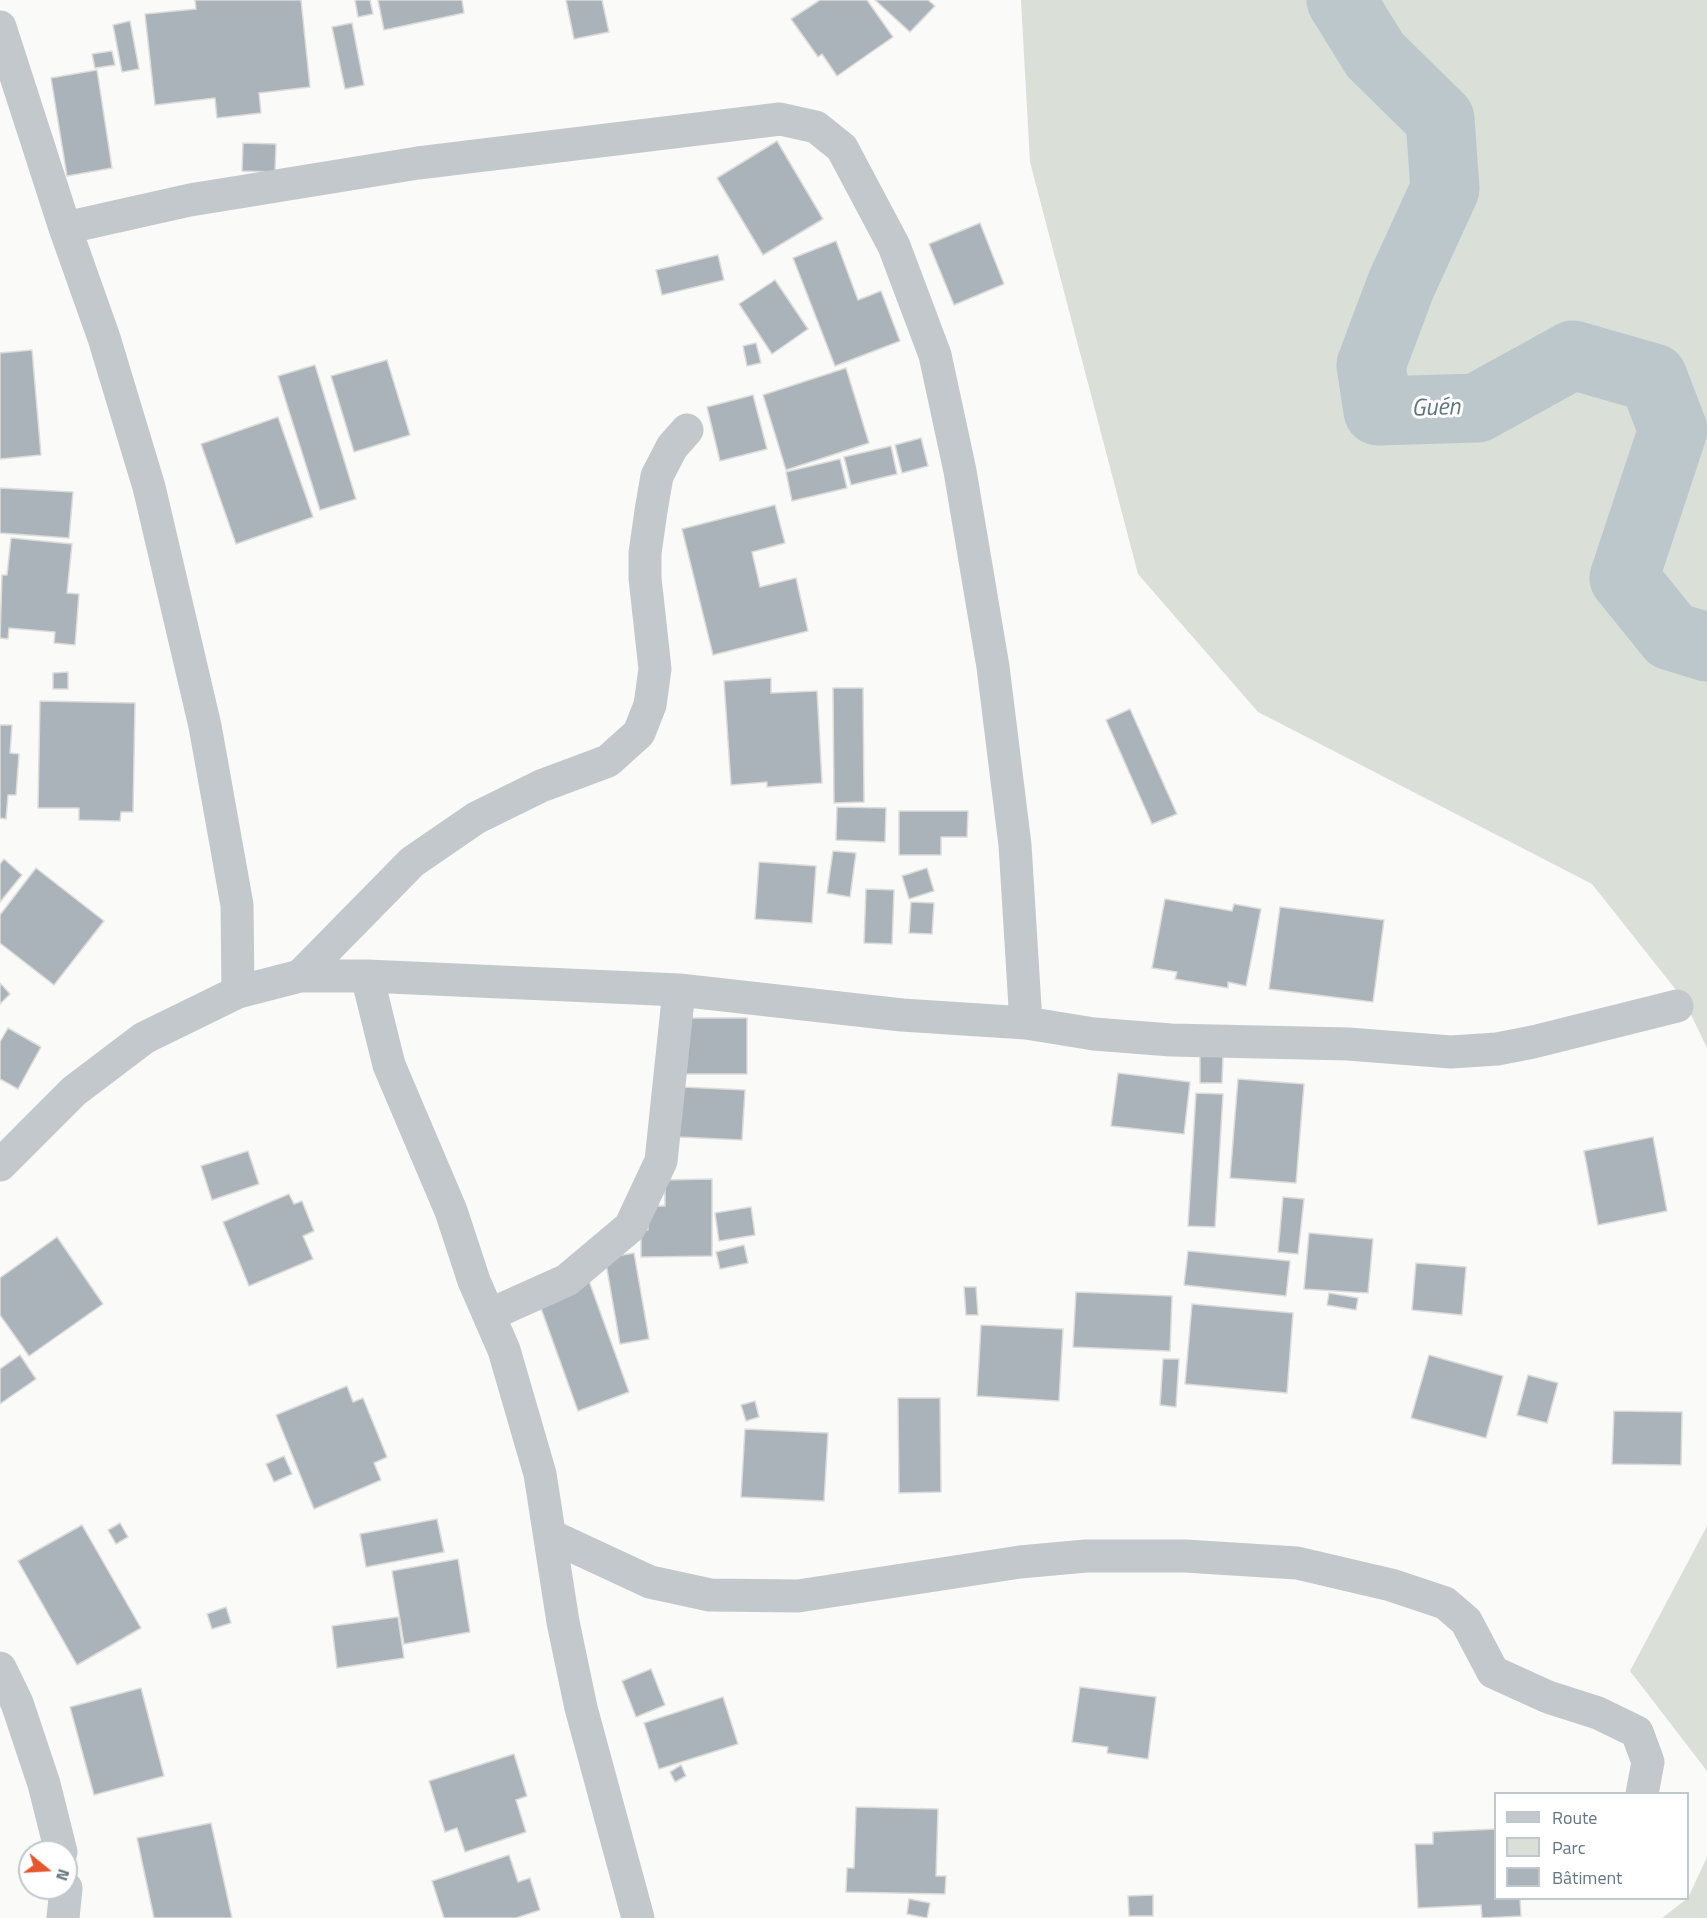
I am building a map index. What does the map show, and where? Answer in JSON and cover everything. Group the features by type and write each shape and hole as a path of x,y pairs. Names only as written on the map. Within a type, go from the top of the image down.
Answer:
{"street":[{"path":"0,27 65,228 104,338 149,487 205,726 237,905 238,992"},
{"path":"65,228 190,201 418,164 780,119 816,127 842,148 894,246 935,355 960,471 993,667 1015,845 1026,1023"},
{"path":"300,976 412,862 476,818 541,786 608,761 639,733 650,705 655,669 645,561 651,511 657,476 672,447 687,430"},
{"path":"0,1165 74,1091 144,1038 238,992 300,976 367,976 679,990 902,1015 1026,1023 1094,1034 1171,1040 1348,1044 1451,1052 1497,1049 1533,1042 1677,1006"},
{"path":"367,976 389,1065 451,1211 489,1316 504,1350 540,1474 563,1622 581,1708 638,1918"},
{"path":"489,1316 567,1280 630,1227 661,1161 679,990"},
{"path":"551,1536 650,1582 710,1595 798,1596 1020,1562 1086,1557 1185,1556 1297,1563 1390,1585 1445,1603 1466,1621 1493,1672 1548,1697 1598,1713 1637,1732 1648,1762 1642,1792"},
{"path":"0,1668 24,1723 59,1840"},
{"path":"63,1918 65,1900"}],"green space":[{"path":"1021,0 1707,0 1707,1048 1684,1000 1592,884 1258,712 1138,574 1030,162"},
{"path":"1707,1526 1707,1771 1630,1671"},
{"path":"1707,1857 1707,1918 1662,1918 1685,1900 1689,1900"}],"building":[{"path":"195,0 301,0 310,87 259,93 261,113 217,118 215,98 155,105 145,14 196,9"},
{"path":"355,0 370,0 373,14 358,17"},
{"path":"378,0 462,0 464,13 384,30"},
{"path":"566,0 602,0 609,32 574,39"},
{"path":"820,0 867,0 893,37 837,76 822,54 818,57 791,19"},
{"path":"875,0 928,0 935,6 910,32"},
{"path":"130,21 139,69 122,72 113,25"},
{"path":"352,23 364,85 345,89 332,27"},
{"path":"112,51 115,65 95,68 92,54"},
{"path":"97,70 112,168 67,176 51,78"},
{"path":"777,141 823,219 763,255 717,178"},
{"path":"243,143 276,144 275,172 242,171"},
{"path":"980,223 1004,284 954,305 929,244"},
{"path":"836,241 858,300 881,291 900,341 835,366 793,258"},
{"path":"718,255 724,280 662,295 656,270"},
{"path":"775,280 808,329 772,354 739,304"},
{"path":"756,343 761,363 747,366 743,346"},
{"path":"32,350 41,455 0,459 0,353"},
{"path":"387,360 410,435 354,452 331,376"},
{"path":"315,365 356,499 320,510 278,376"},
{"path":"846,368 869,443 786,470 763,395"},
{"path":"753,395 767,449 720,461 707,407"},
{"path":"278,417 313,517 236,544 201,444"},
{"path":"921,438 928,466 902,473 895,445"},
{"path":"891,446 897,474 851,485 844,457"},
{"path":"840,459 847,488 792,501 786,472"},
{"path":"0,488 73,492 69,538 0,533"},
{"path":"775,505 785,543 752,552 760,587 796,578 808,631 713,655 682,529"},
{"path":"11,538 72,544 67,593 79,594 75,645 54,643 55,632 9,628 8,639 0,638 2,575 7,575"},
{"path":"68,672 68,689 53,689 53,673"},
{"path":"771,678 771,693 817,691 822,783 767,787 767,782 731,785 724,681"},
{"path":"833,688 863,688 864,802 834,803"},
{"path":"40,701 135,703 133,812 121,812 120,821 79,820 79,808 38,808"},
{"path":"1130,709 1177,814 1152,824 1106,720"},
{"path":"0,725 12,725 10,753 19,754 16,795 8,795 6,819 0,818"},
{"path":"837,807 886,808 885,842 836,840"},
{"path":"899,811 968,811 967,837 941,837 941,855 899,855"},
{"path":"833,851 856,853 850,897 827,893"},
{"path":"4,859 22,875 0,902 0,864"},
{"path":"759,862 816,866 812,923 755,919"},
{"path":"36,868 104,921 54,985 0,943 0,915"},
{"path":"927,868 934,891 909,899 902,876"},
{"path":"866,889 894,890 892,944 864,943"},
{"path":"1165,899 1232,911 1234,904 1261,909 1246,986 1228,982 1228,988 1175,979 1177,972 1152,968"},
{"path":"911,902 934,903 932,934 909,933"},
{"path":"1280,907 1384,920 1373,1002 1269,989"},
{"path":"0,983 10,994 0,1004"},
{"path":"684,1018 747,1018 747,1074 684,1074"},
{"path":"8,1028 41,1047 18,1089 0,1079 0,1042"},
{"path":"1200,1056 1223,1056 1222,1083 1200,1083"},
{"path":"1118,1073 1190,1082 1184,1134 1111,1126"},
{"path":"1238,1079 1304,1084 1296,1183 1230,1178"},
{"path":"682,1087 745,1090 742,1140 679,1137"},
{"path":"1196,1093 1223,1094 1215,1227 1188,1226"},
{"path":"1653,1137 1667,1211 1598,1225 1584,1151"},
{"path":"248,1151 259,1184 212,1200 201,1166"},
{"path":"712,1179 712,1256 641,1257 641,1230 648,1230 648,1206 665,1206 665,1180"},
{"path":"289,1194 294,1204 302,1201 314,1231 303,1236 313,1259 249,1286 223,1222"},
{"path":"1283,1197 1304,1199 1298,1254 1278,1252"},
{"path":"751,1207 755,1235 719,1241 715,1213"},
{"path":"1309,1233 1373,1239 1368,1293 1304,1289"},
{"path":"57,1237 103,1304 29,1356 0,1315 0,1278"},
{"path":"744,1245 748,1263 720,1269 716,1252"},
{"path":"1188,1251 1290,1261 1286,1296 1184,1285"},
{"path":"634,1253 649,1339 620,1344 605,1258"},
{"path":"1416,1263 1466,1267 1462,1315 1412,1310"},
{"path":"589,1281 629,1392 578,1411 538,1300"},
{"path":"964,1287 976,1287 978,1315 966,1315"},
{"path":"1076,1292 1172,1296 1170,1351 1073,1347"},
{"path":"1329,1293 1358,1298 1356,1310 1327,1305"},
{"path":"1192,1304 1293,1313 1287,1393 1185,1384"},
{"path":"981,1325 1063,1329 1059,1401 977,1396"},
{"path":"20,1355 36,1379 0,1404 0,1369"},
{"path":"1429,1355 1503,1376 1486,1438 1411,1418"},
{"path":"1163,1359 1179,1359 1176,1407 1160,1405"},
{"path":"1528,1375 1558,1383 1547,1423 1517,1415"},
{"path":"347,1386 353,1402 363,1398 387,1457 374,1463 381,1480 314,1509 276,1415"},
{"path":"898,1398 940,1398 941,1492 899,1493"},
{"path":"755,1401 759,1417 746,1421 741,1405"},
{"path":"1614,1411 1682,1412 1681,1465 1612,1464"},
{"path":"745,1429 828,1433 824,1501 741,1497"},
{"path":"284,1456 292,1474 274,1482 266,1464"},
{"path":"437,1519 444,1552 366,1567 360,1534"},
{"path":"120,1523 128,1537 116,1544 108,1530"},
{"path":"82,1525 141,1628 77,1665 18,1561"},
{"path":"458,1559 470,1632 404,1644 392,1571"},
{"path":"226,1607 231,1623 212,1629 207,1614"},
{"path":"398,1617 404,1658 337,1668 332,1626"},
{"path":"651,1669 665,1705 636,1717 622,1681"},
{"path":"1080,1687 1156,1697 1148,1759 1107,1753 1108,1747 1072,1742"},
{"path":"141,1688 164,1776 94,1795 70,1707"},
{"path":"723,1697 738,1744 659,1769 644,1723"},
{"path":"514,1754 527,1796 516,1800 526,1832 465,1852 457,1828 445,1832 429,1781"},
{"path":"681,1765 686,1776 675,1782 670,1772"},
{"path":"856,1807 938,1809 936,1876 946,1876 945,1894 846,1892 847,1868 854,1868"},
{"path":"211,1823 232,1918 154,1918 137,1838"},
{"path":"1494,1829 1494,1900 1520,1900 1521,1916 1482,1918 1481,1905 1418,1908 1415,1844 1433,1844 1433,1832"},
{"path":"509,1855 518,1882 530,1878 540,1910 516,1918 444,1918 432,1881"},
{"path":"1153,1895 1153,1916 1129,1916 1128,1896"},
{"path":"909,1899 930,1903 927,1918 907,1914"}],"waterway":[{"name":"Guén","path":"1341,0 1375,55 1440,119 1445,189 1401,285 1371,365 1378,411 1477,408 1573,355 1653,378 1673,430 1624,578 1671,636 1707,647"}]}
